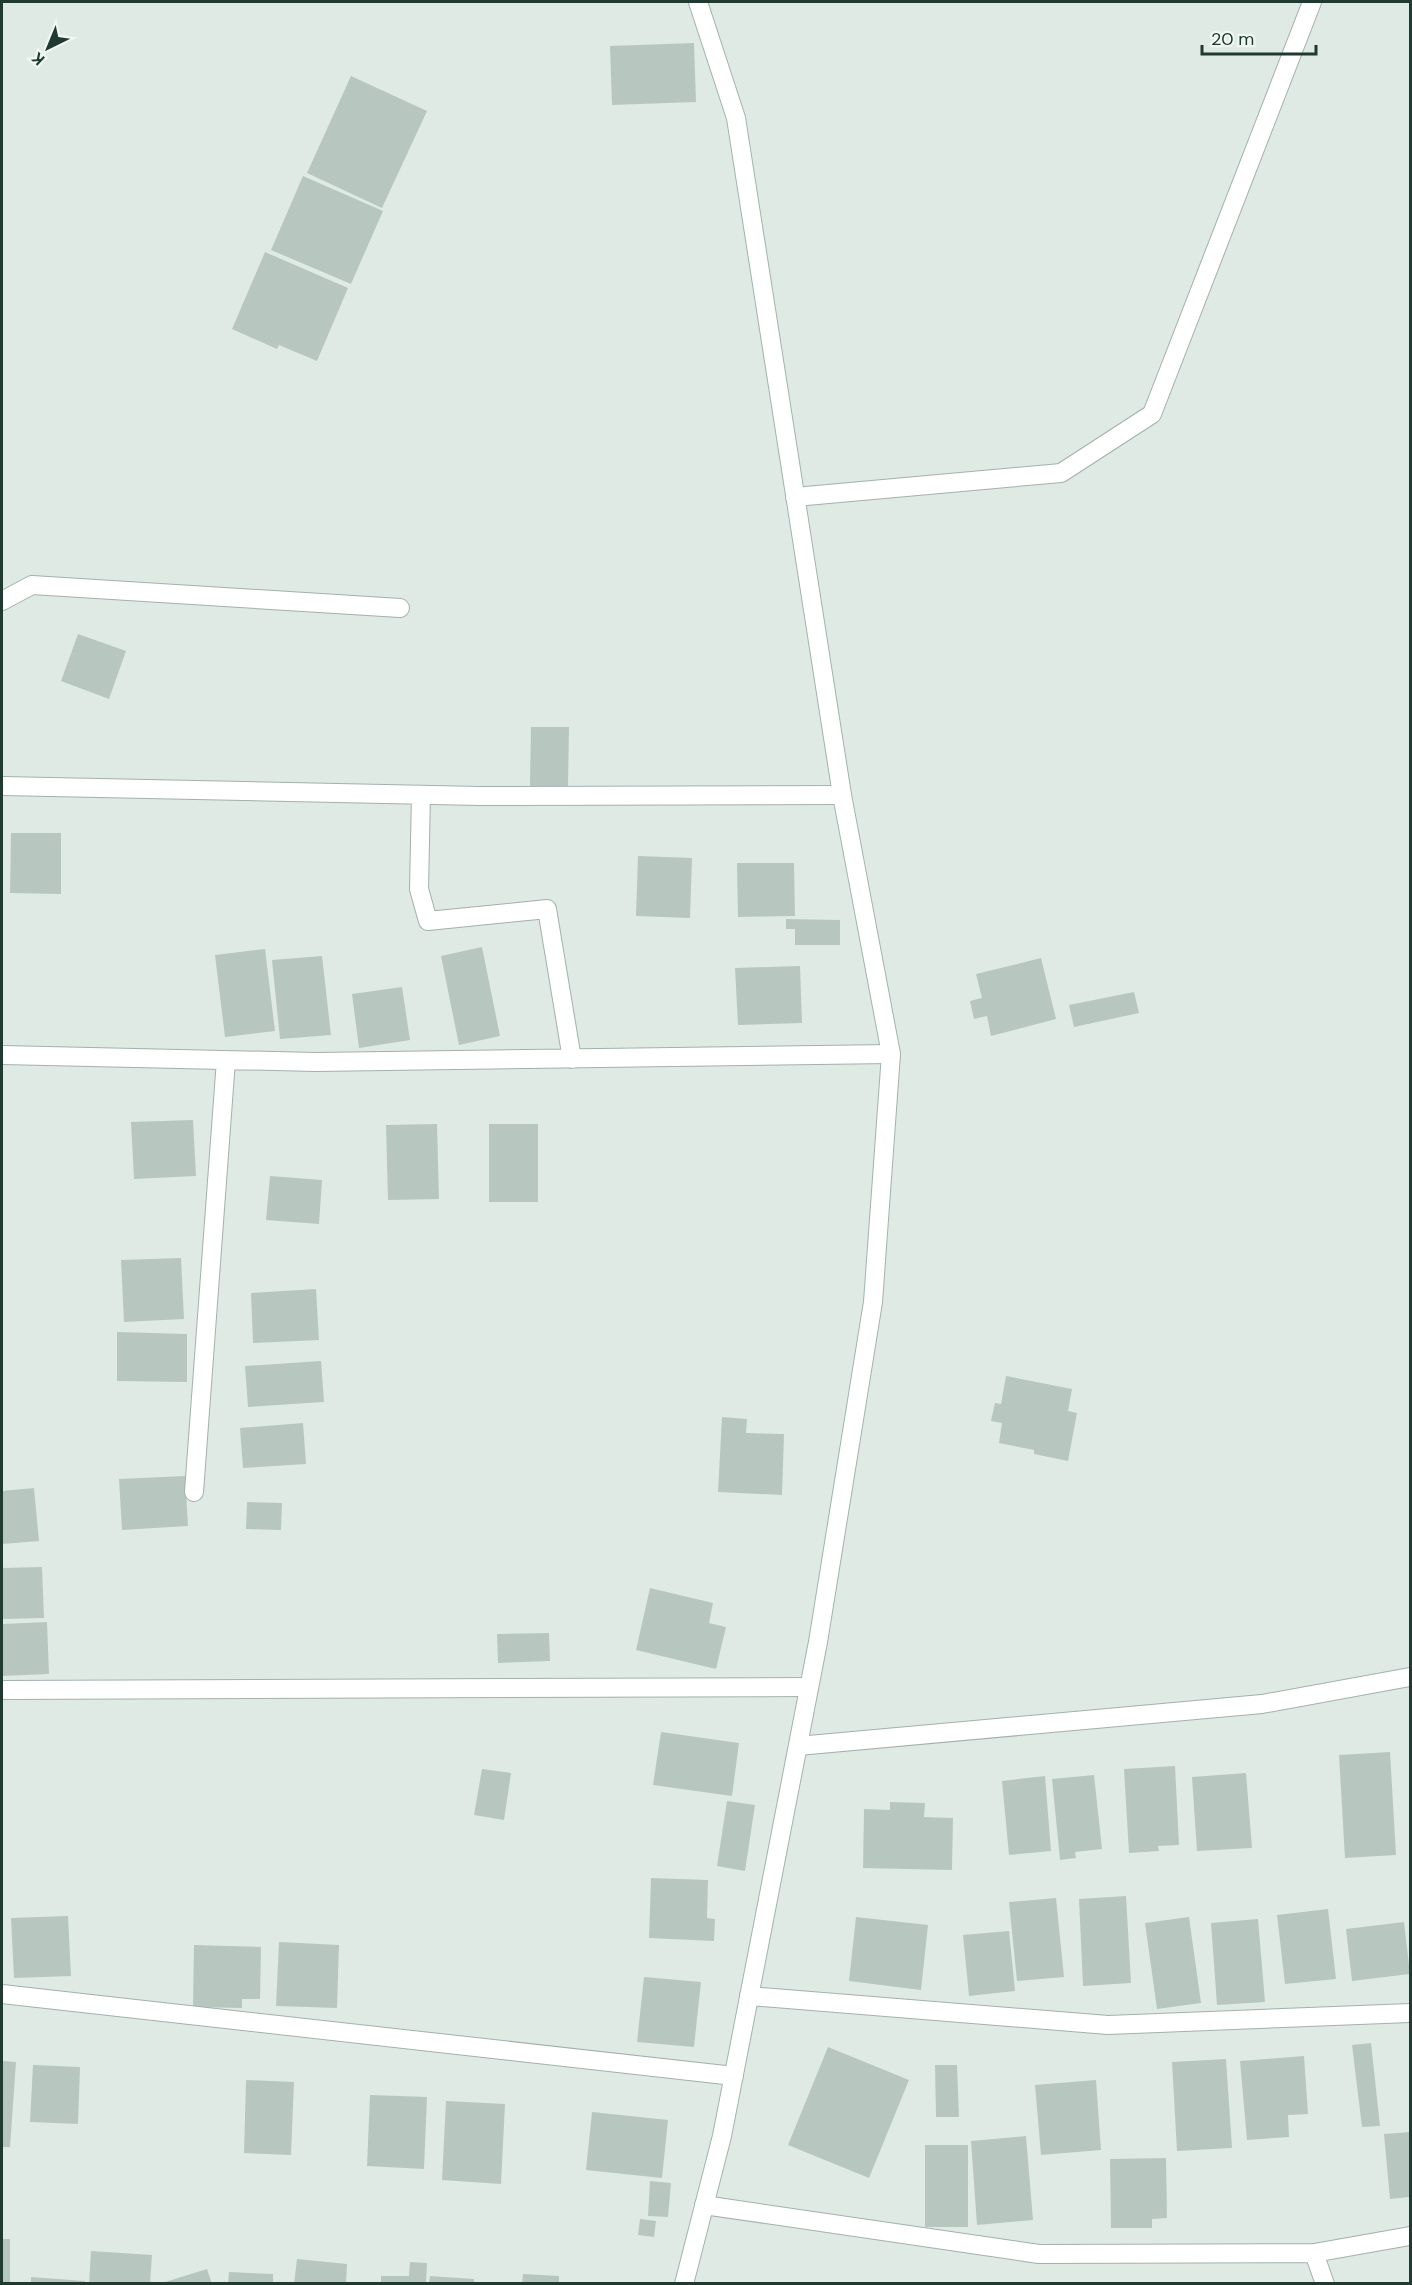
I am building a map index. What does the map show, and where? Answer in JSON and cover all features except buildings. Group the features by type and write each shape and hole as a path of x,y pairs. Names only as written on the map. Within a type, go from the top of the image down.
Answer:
{"street":[{"path":"684,2283 734,2076 809,1687 873,1302 891,1054 842,795 736,118 698,2"},
{"path":"795,497 1061,473 1152,414 1312,2"},
{"path":"2,601 32,585 400,608"},
{"path":"2,786 421,795 842,795"},
{"path":"421,795 419,889 428,921 546,909 572,1059"},
{"path":"2,1055 316,1062 891,1054"},
{"path":"194,1492 226,1060"},
{"path":"798,1746 1262,1704 1410,1677"},
{"path":"2,1690 809,1687"},
{"path":"2,1994 734,2076"},
{"path":"749,1996 1108,2025 1410,2013"},
{"path":"704,2205 1039,2254 1314,2253 1410,2236"},
{"path":"1314,2253 1325,2283"}]}
